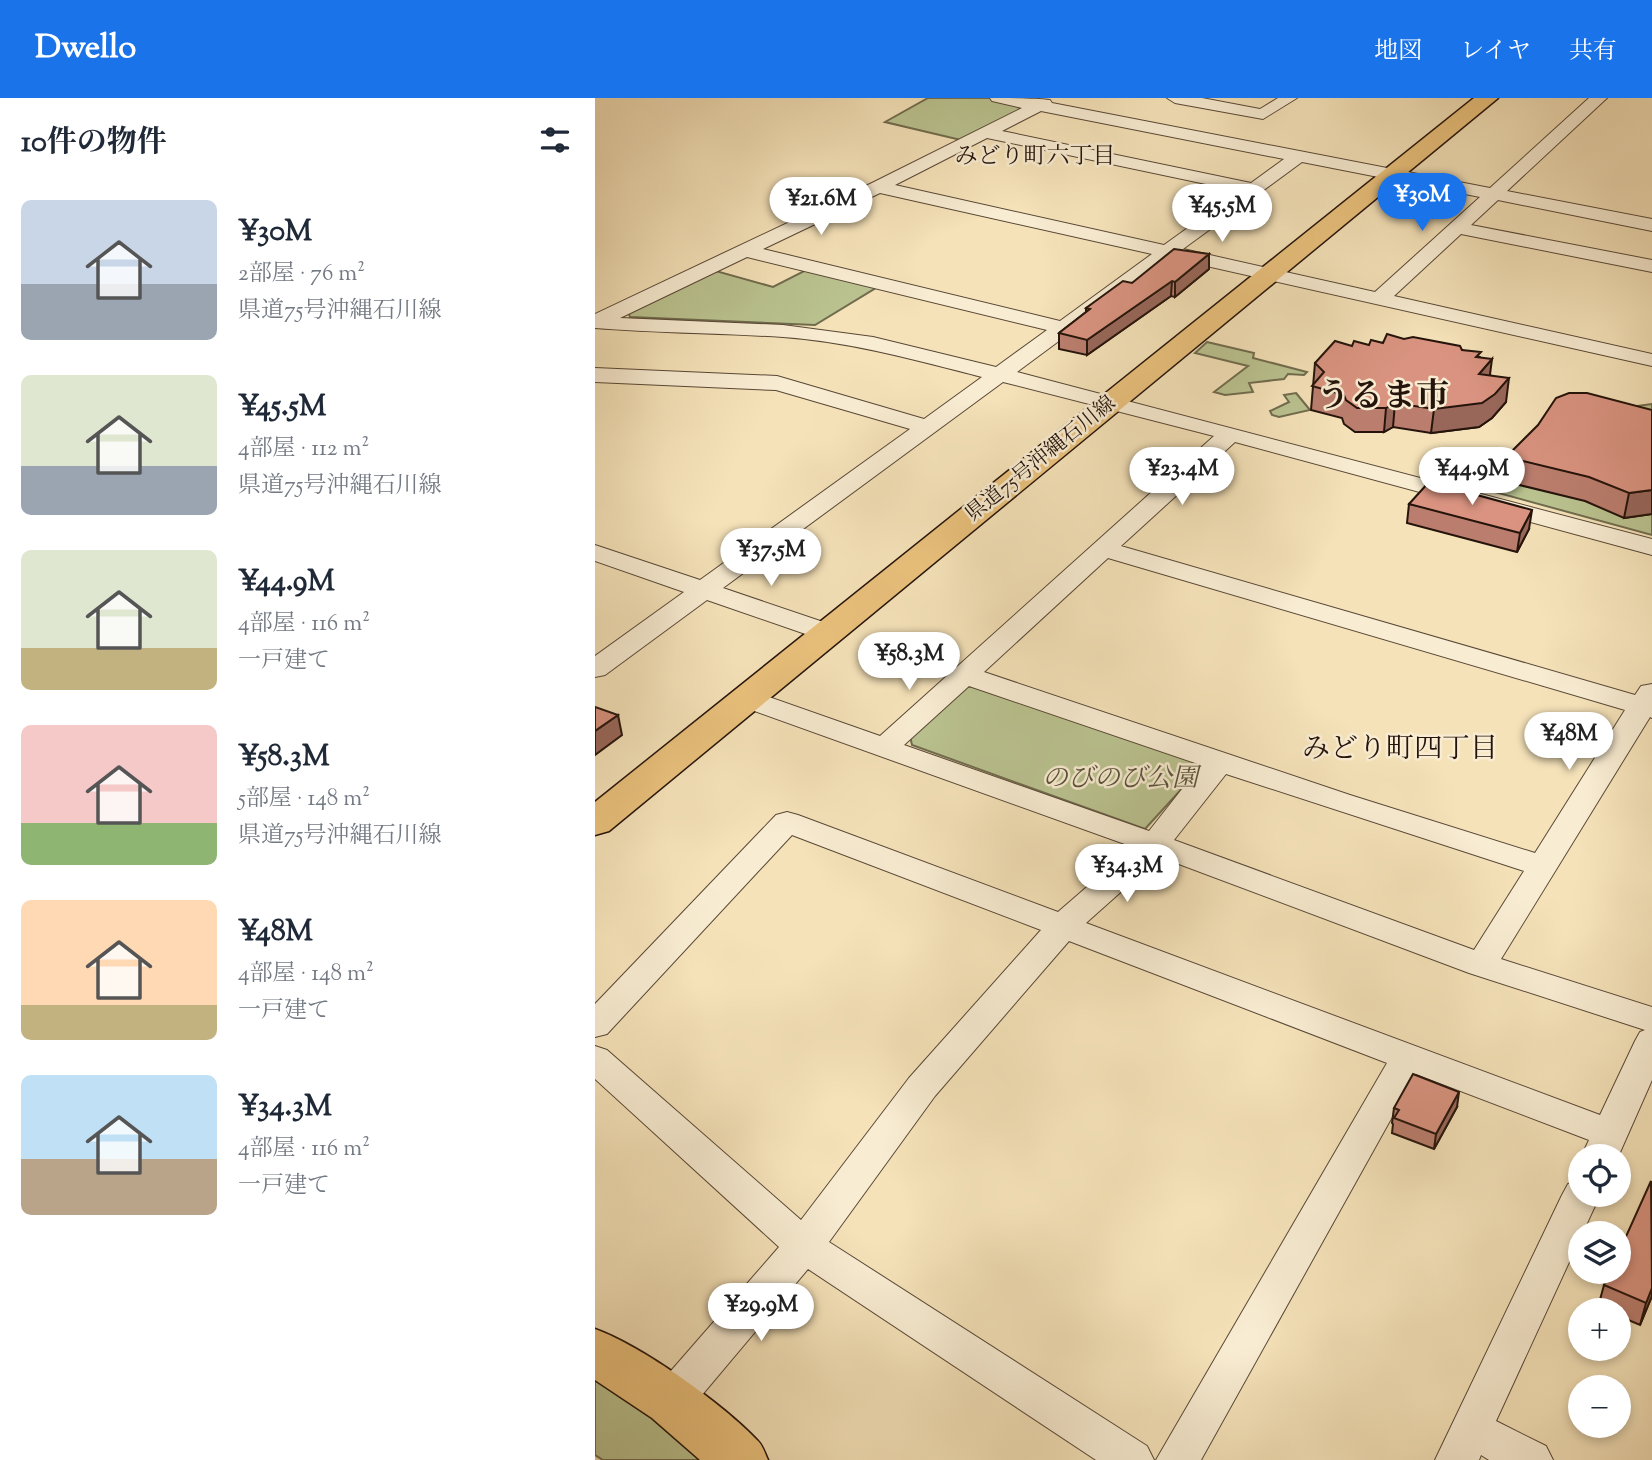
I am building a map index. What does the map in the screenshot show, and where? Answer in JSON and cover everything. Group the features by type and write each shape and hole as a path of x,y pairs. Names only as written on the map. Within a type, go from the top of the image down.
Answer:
{"main road":[{"name":"県道75号沖縄石川線","path":"595,822 1109,402 1487,98"},
{"path":"595,1352 671,1401 740,1460"}],"street":[{"path":"998,98 1046,102 1391,176 1652,225"},
{"path":"1175,98 1263,114 1289,98"},
{"path":"1380,299 1599,98"},
{"path":"595,322 747,251 1046,102"},
{"path":"986,133 1254,188"},
{"path":"595,669 1061,327 1298,157"},
{"path":"878,187 1652,360"},
{"path":"1457,228 1652,266"},
{"path":"747,251 1061,327"},
{"path":"595,322 809,333 873,343 1109,402 1652,547"},
{"path":"600,378 777,383 927,427"},
{"path":"886,746 1230,434"},
{"path":"1104,549 1649,702 1481,965"},
{"path":"595,554 826,632"},
{"path":"595,639 621,649"},
{"path":"965,675 1542,866"},
{"path":"745,698 886,746 1481,965 1652,1020"},
{"path":"671,1401 804,1246 922,1087 1064,925 1155,844 1220,761"},
{"path":"595,1025 787,822 1064,925 1408,1058 1602,1144"},
{"path":"1604,1144 1652,1041"},
{"path":"1178,1460 1408,1058"},
{"path":"595,1059 804,1246 1132,1460"},
{"path":"1531,1460 1464,1445 1575,1207"}],"green space":[{"path":"928,98 998,98 1038,106 965,141 885,122"},
{"path":"810,268 879,286 815,325 630,317 628,311 716,271 773,287"},
{"path":"1207,342 1254,353 1253,358 1307,372 1304,375 1288,374 1284,379 1249,383 1253,392 1225,395 1214,392 1248,366 1195,353"},
{"path":"1296,393 1310,410 1279,417 1272,415 1270,411 1289,402 1284,395"},
{"path":"1652,404 1652,535 1429,474 1435,467 1521,454 1549,418"},
{"name":"のびのび公園","path":"981,686 1196,760 1198,771 1145,829 912,745 910,736 965,687"},
{"path":"595,1378 700,1452 703,1460 603,1460 595,1455"}],"building":[{"path":"1174,249 1209,254 1175,282 1172,281 1087,340 1059,333 1090,309 1086,308 1123,281 1132,283"},
{"path":"1387,334 1481,352 1476,357 1492,359 1479,374 1509,378 1495,394 1482,403 1434,409 1395,403 1386,408 1357,408 1346,400 1344,395 1312,386 1324,372 1315,363 1335,341 1352,346 1354,341 1369,345 1371,340 1383,343"},
{"path":"1569,393 1587,393 1652,410 1652,490 1629,493 1589,477 1506,457 1538,425 1556,398"},
{"path":"1429,482 1532,510 1520,533 1409,504"},
{"path":"595,707 618,715 595,731"},
{"path":"1413,1074 1459,1092 1436,1134 1394,1118 1399,1110 1394,1108"},
{"path":"1651,1181 1652,1288 1646,1303 1604,1285 1631,1284 1631,1225"}],"district":[{"name":"みどり町六丁目","path":"1035,155"},
{"name":"うるま市","path":"1383,394"},
{"name":"みどり町四丁目","path":"1400,747"}]}
